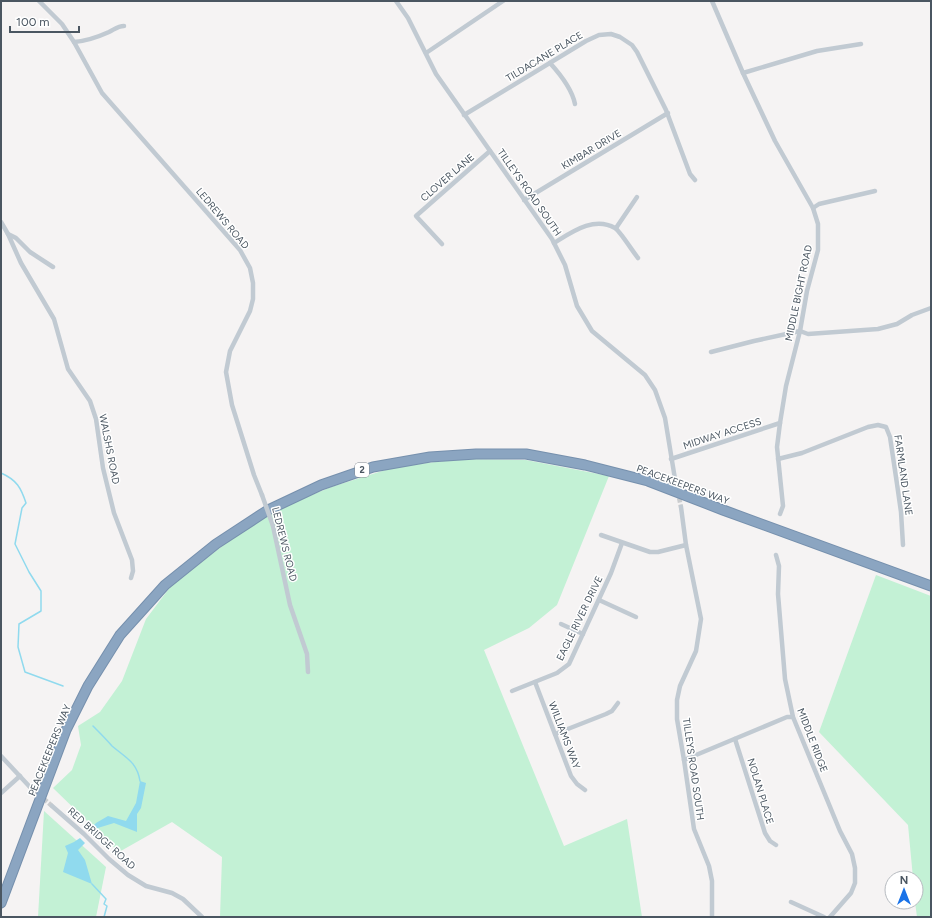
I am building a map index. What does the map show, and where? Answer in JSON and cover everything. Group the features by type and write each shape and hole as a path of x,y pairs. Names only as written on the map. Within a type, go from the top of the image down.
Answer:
{"highway":[{"name":"PEACEKEEPERS WAY","path":"1,903 66,730 88,686 120,635 165,585 216,544 268,510 321,485 373,467 430,457 476,454 526,454 585,464 648,481 931,586"}],"street":[{"name":"LEDREWS ROAD","path":"39,1 62,24 74,42 102,93 240,250 250,268 253,283 253,299 250,311 230,351 226,372 232,405 254,475 273,526 290,605 307,654 308,672"},
{"name":"TILLEYS ROAD SOUTH","path":"396,1 408,18 436,74 554,243 565,265 577,306 592,331 645,375 655,390 665,418 675,479"},
{"path":"426,53 503,1"},
{"name":"MIDDLE BIGHT ROAD","path":"712,1 743,73 775,141 813,208 818,224 818,250 807,291 800,331 786,386 780,423 777,447 783,506 780,514"},
{"path":"74,42 85,41 110,32 118,26 124,26"},
{"name":"TILDACANE PLACE","path":"464,115 586,41 599,35 611,34 629,42 637,52 668,113 690,174 695,180"},
{"path":"743,73 817,51 861,44"},
{"path":"550,62 558,71 574,96 575,104"},
{"name":"KIMBAR DRIVE","path":"524,200 668,113"},
{"name":"CLOVER LANE","path":"442,244 416,216 490,151"},
{"path":"813,208 819,204 875,190"},
{"path":"616,228 637,197"},
{"name":"WALSHS ROAD","path":"1,222 21,263 54,319 68,369 90,401 96,419 103,468 114,513 132,560 133,572 131,578"},
{"path":"554,243 586,225 600,223 616,228 638,258"},
{"path":"8,234 16,238 30,252 53,267"},
{"path":"711,352 800,331 808,334 878,329 897,324 912,315 931,308"},
{"name":"MIDWAY ACCESS","path":"671,459 780,423"},
{"name":"FARMLAND LANE","path":"778,458 802,453 868,427 878,425 886,427 890,437 897,484 901,512 903,545"},
{"name":"TILLEYS ROAD SOUTH","path":"680,507 701,619 696,651 680,686 677,700 677,719 694,829 709,866 712,881 712,917"},
{"path":"601,535 642,550 653,552 686,545"},
{"name":"EAGLE RIVER DRIVE","path":"512,691 557,673 565,668 572,659 599,600 622,543"},
{"name":"MIDDLE RIDGE","path":"776,555 779,566 778,594 785,679 793,717 840,831 852,854 856,868 855,883 852,893 830,917"},
{"path":"599,600 636,617"},
{"path":"561,624 583,634"},
{"name":"WILLIAMS WAY","path":"535,682 573,779 579,787 584,790"},
{"path":"555,734 606,714 618,703"},
{"path":"684,760 787,717 793,717"},
{"name":"NOLAN PLACE","path":"735,739 764,833 770,841 776,845"},
{"path":"1,756 29,786"},
{"path":"1,792 20,776"},
{"name":"RED BRIDGE ROAD","path":"52,806 128,876 146,886 172,893 184,899 202,917"},
{"path":"791,902 824,917"}],"green space":[{"path":"459,459 526,460 609,476 557,605 529,628 484,650 564,846 627,819 642,917 220,917 222,857 172,822 119,852 53,788 72,770 81,745 78,726 100,712 122,681 146,619 171,586 235,536 273,511 331,487 395,467"},
{"path":"876,575 931,596 931,917 917,917 916,910 924,910 924,870 912,870 908,825 819,732"},
{"path":"44,811 106,867 96,917 38,917"}],"water":[{"path":"140,781 146,783 141,808 137,814 137,832 114,823 88,831 96,823 108,816 126,821 136,803"},
{"path":"80,838 85,843 78,850 85,860 92,884 63,872 68,853 65,846"}],"waterway":[{"path":"1,473 18,485 26,503 22,508 15,544 29,572 41,591 41,611 19,624 18,647 25,672 63,686"},
{"path":"93,726 112,746 134,765 140,781"},
{"path":"92,884 106,899 104,904 107,906 104,917"}],"tunnel":[{"path":"675,479 681,507"},
{"path":"29,786 52,806"}]}
